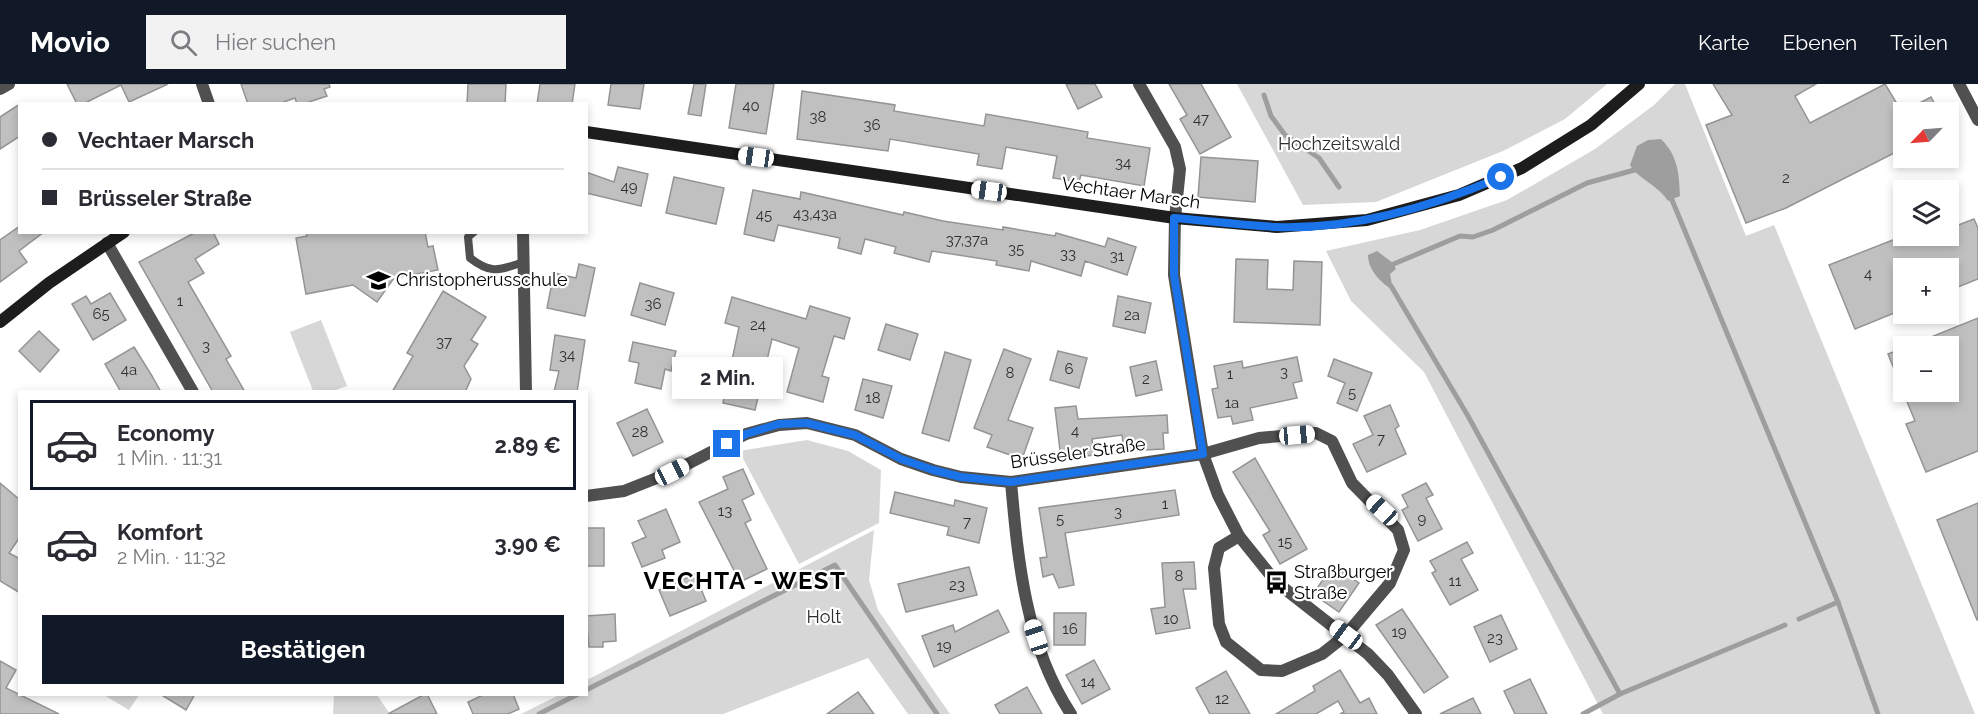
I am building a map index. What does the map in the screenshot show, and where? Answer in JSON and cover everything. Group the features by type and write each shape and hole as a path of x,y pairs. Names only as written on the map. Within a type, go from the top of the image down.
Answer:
{"street":[{"path":"0,89 9,84"},
{"path":"202,84 208,102"},
{"path":"1139,84 1175,147 1180,169 1174,218 1174,275 1203,454 1218,495 1239,536 1276,582 1346,635 1388,675 1416,714"},
{"name":"Vechtaer Marsch","path":"588,132 1174,218 1277,227 1367,220 1459,195 1522,168 1591,125 1639,84"},
{"path":"1959,84 1978,120"},
{"path":"0,322 49,283 121,234"},
{"path":"523,234 526,390"},
{"path":"107,243 192,390"},
{"name":"Brüsseler Straße","path":"588,496 634,487 672,472 746,434 779,424 807,423 855,435 901,459 933,470 961,477 1011,482 1203,454"},
{"path":"1203,454 1259,438 1316,433 1332,441 1352,483 1398,530 1404,550 1390,583 1346,635 1322,654 1282,671 1262,670 1226,642 1219,624 1214,568 1219,548 1239,536"},
{"path":"1011,482 1017,552 1030,617 1043,657 1071,714"}],"lane":[{"path":"472,234 468,237 470,258 481,267 496,271 524,262"}],"green space":[{"name":"Hochzeitswald","path":"1237,84 1607,84 1565,119 1503,151 1376,202 1303,205"},
{"path":"1675,84 1685,84 1746,236 1774,225 1975,714 1603,714 1424,372 1351,301 1326,251 1420,230 1507,200 1595,149 1654,105"},
{"path":"321,320 347,386 336,390 313,390 290,332"},
{"path":"807,440 848,451 881,470 879,523 799,564 739,451"},
{"name":"Holt","path":"874,530 869,580 878,610 950,714 908,714 868,658 723,714 521,714 557,696 588,696 588,679"},
{"path":"106,696 138,696 129,710"},
{"path":"334,696 378,696 390,714 333,714"}],"shaded area":[{"path":"1661,139 1674,158 1679,180 1680,196 1668,201 1630,165 1637,146 1648,140"},
{"path":"1377,251 1393,263 1396,269 1390,274 1393,290 1380,280 1370,266 1368,255"}],"building":[{"path":"67,84 168,84 129,102 121,85 87,102 76,102"},
{"path":"241,84 329,84 330,87 324,89 327,96 309,102 296,102 295,98 284,102 247,102"},
{"path":"468,84 506,84 505,102 467,102"},
{"path":"540,84 575,84 572,102 537,102"},
{"path":"611,84 644,84 640,109 608,105"},
{"path":"694,84 706,84 701,116 688,114"},
{"path":"736,84 774,84 766,134 729,128"},
{"path":"1066,84 1095,84 1102,97 1078,109"},
{"path":"1169,84 1201,84 1231,137 1200,154 1180,119 1187,115"},
{"path":"1713,84 1816,84 1795,96 1810,123 1885,84 1896,102 1893,102 1893,154 1786,208 1746,223 1706,125 1732,115"},
{"path":"802,91 895,105 894,111 984,126 986,114 1088,132 1087,138 1150,148 1144,186 1081,175 1079,182 1053,178 1057,156 1006,147 1002,169 977,165 979,154 890,139 888,151 797,139"},
{"path":"1931,97 1934,102 1921,102"},
{"path":"18,105 18,137 0,149 0,117"},
{"path":"1201,157 1258,161 1255,202 1198,197"},
{"path":"618,167 648,174 641,206 588,193 588,173 614,182"},
{"path":"674,177 724,188 716,224 666,213"},
{"path":"753,190 800,199 801,192 903,215 904,212 943,221 1003,230 1003,227 1055,236 1056,233 1105,247 1108,238 1136,247 1127,275 1085,261 1081,276 1031,261 1029,271 996,265 997,261 932,251 929,262 894,253 896,247 865,239 861,254 838,248 840,238 778,225 774,241 744,234"},
{"path":"1974,219 1978,228 1978,279 1959,287 1959,258 1893,258 1893,313 1855,329 1829,265 1893,240 1893,246 1959,246 1959,225"},
{"path":"18,227 18,234 41,234 19,251 27,262 0,282 0,240"},
{"path":"192,234 214,234 219,244 195,259 204,273 188,282 231,356 226,359 244,390 212,390 139,262"},
{"path":"306,234 425,234 428,247 433,246 438,270 394,278 377,302 353,285 306,294 296,238 307,236"},
{"path":"1236,259 1268,260 1267,289 1293,290 1294,261 1322,262 1320,325 1234,322"},
{"path":"579,264 595,268 585,316 547,308 554,273 576,278"},
{"path":"640,283 674,293 665,325 631,315"},
{"path":"443,291 486,317 471,340 478,344 464,366 471,379 466,390 393,390 413,356 407,353"},
{"path":"110,293 126,320 93,340 72,304 86,296 91,304"},
{"path":"1118,296 1151,303 1145,333 1113,326"},
{"path":"732,297 806,319 810,306 850,318 844,339 834,336 822,376 829,378 823,402 787,392 799,348 772,339 755,410 723,403 739,327 725,323"},
{"path":"1978,318 1978,451 1926,472 1906,424 1915,421 1907,402 1959,402 1959,336 1934,336"},
{"path":"886,324 918,334 910,360 878,350"},
{"path":"39,331 59,350 40,372 19,351"},
{"path":"555,335 585,340 577,390 554,390 559,371 550,370"},
{"path":"633,342 676,351 671,371 665,369 661,389 635,383 639,363 629,361"},
{"path":"134,347 160,390 120,390 105,364"},
{"path":"1004,349 1031,359 1008,420 1033,428 1022,459 987,447 992,435 974,428"},
{"path":"1058,351 1087,358 1079,388 1050,380"},
{"path":"945,352 971,360 949,441 922,433"},
{"path":"1893,352 1893,366 1888,354"},
{"path":"1297,357 1302,381 1293,383 1297,398 1250,408 1253,420 1233,424 1231,416 1218,418 1212,389 1218,388 1214,366 1242,361 1243,368"},
{"path":"1334,359 1372,373 1357,411 1337,403 1345,383 1328,376"},
{"path":"1156,361 1162,390 1136,396 1130,367"},
{"path":"863,379 892,386 883,418 855,410"},
{"path":"1390,405 1399,426 1395,429 1406,454 1367,472 1353,444 1373,435 1364,416"},
{"path":"1076,406 1078,419 1167,415 1168,433 1163,433 1164,449 1124,451 1122,435 1092,439 1094,455 1061,459 1055,408"},
{"path":"647,409 663,442 633,456 617,423"},
{"path":"1255,458 1307,549 1280,564 1263,535 1270,531 1233,472"},
{"path":"743,469 754,494 742,500 751,520 745,523 767,569 740,582 699,502 728,489 723,477"},
{"path":"0,483 18,498 18,540 9,553 18,558 18,592 0,581"},
{"path":"1426,483 1433,495 1426,498 1442,529 1418,541 1402,510 1408,507 1402,495"},
{"path":"1175,490 1179,515 1065,533 1074,585 1059,588 1053,574 1043,577 1040,558 1047,557 1039,508"},
{"path":"895,492 954,506 955,500 987,508 979,543 947,535 949,527 890,513"},
{"path":"1978,503 1978,620 1977,620 1937,520"},
{"path":"666,509 680,542 662,550 665,558 642,567 632,543 646,537 638,521"},
{"path":"588,528 604,528 604,566 588,566"},
{"path":"1467,542 1473,553 1461,559 1478,590 1450,605 1432,573 1436,571 1430,561"},
{"path":"1194,562 1196,589 1183,589 1190,628 1156,634 1151,609 1165,607 1162,563"},
{"path":"1333,565 1359,583 1339,612 1313,594"},
{"path":"969,567 977,595 906,612 898,584"},
{"path":"695,574 706,601 670,616 659,590"},
{"path":"1402,609 1448,677 1424,693 1376,625"},
{"path":"998,610 1009,632 934,667 922,636 953,625 955,632"},
{"path":"1054,613 1086,613 1085,645 1054,645"},
{"path":"615,614 616,641 603,642 603,647 589,647 588,616"},
{"path":"1501,615 1517,649 1490,662 1474,627"},
{"path":"1094,660 1110,689 1082,704 1066,675"},
{"path":"0,661 16,670 6,688 18,696 59,714 0,714"},
{"path":"1340,670 1360,703 1369,698 1377,714 1340,714 1344,712 1338,701 1316,714 1276,714 1315,691 1313,686"},
{"path":"1226,671 1250,714 1210,714 1196,688"},
{"path":"1530,679 1547,714 1515,714 1504,691"},
{"path":"1027,687 1042,714 1000,714 995,705"},
{"path":"858,692 874,714 827,714"},
{"path":"163,696 194,696 186,710"},
{"path":"421,696 428,696 437,714 388,714"},
{"path":"481,696 514,696 519,709 508,714 473,714 468,702"},
{"path":"1473,698 1481,714 1440,714"}],"waterway":[{"path":"1264,95 1271,116 1285,135 1319,158 1339,187"},
{"path":"1389,266 1460,236 1473,237 1493,230 1587,183 1638,169"},
{"path":"1670,195 1838,602 1878,714"},
{"path":"1391,286 1468,416 1620,694"},
{"path":"588,689 835,565 937,714"},
{"path":"1799,619 1838,602"},
{"path":"1583,714 1620,694 1785,625"},
{"path":"539,714 574,696"}],"place":[{"name":"Christopherusschule","path":"378,280"},
{"name":"Straßburger Straße","path":"1276,582"}],"district":[{"name":"VECHTA - WEST","path":"745,581"}],"route":[{"path":"727,444 746,434 779,424 807,423 855,435 901,459 933,470 961,477 1011,482 1203,454 1174,275 1174,218 1277,227 1367,220 1459,195 1501,177"}]}
